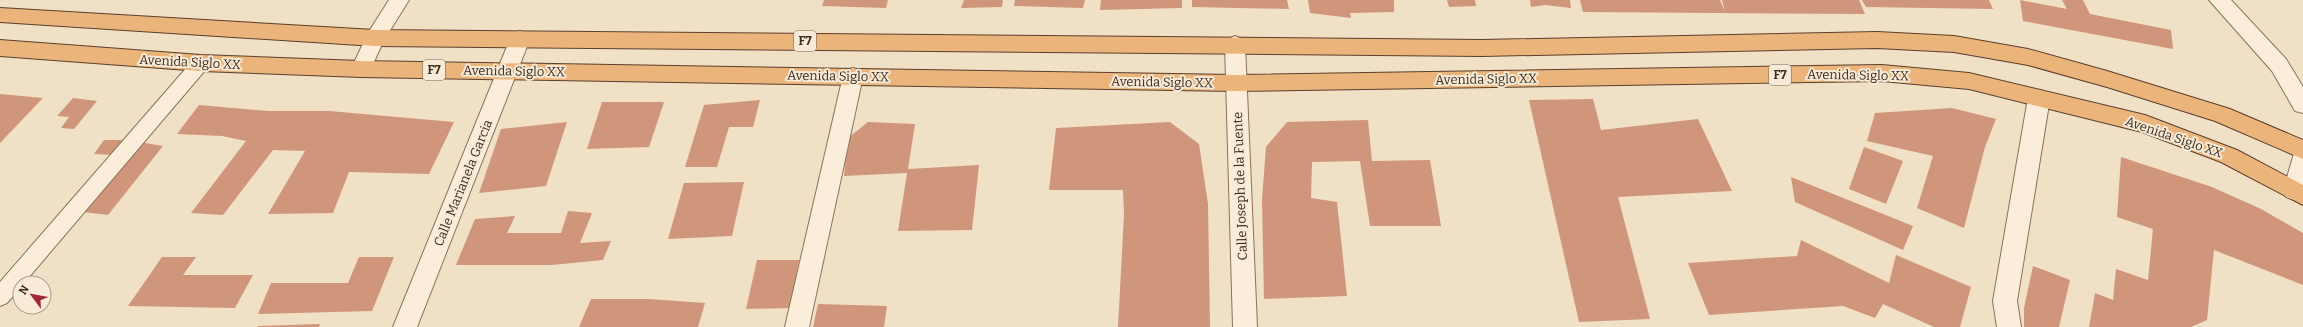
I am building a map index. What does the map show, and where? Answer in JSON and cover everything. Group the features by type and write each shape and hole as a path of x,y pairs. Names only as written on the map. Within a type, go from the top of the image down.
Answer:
{"highway":[{"path":"0,15 375,38"},
{"name":"F7","path":"375,38 1235,44 1482,48 1877,40 1954,44 2028,57 2107,79 2222,116 2303,150"},
{"name":"Avenida Siglo XX","path":"0,48 201,63 361,69 1236,83 1882,73 1969,81 2145,124 2229,156 2298,193"}],"street":[{"path":"361,69 375,38 399,0"},
{"path":"2219,0 2279,65 2303,105"},
{"name":"Calle Marianela Garcia","path":"405,327 520,39"},
{"name":"Calle Joseph de la Fuente","path":"1235,44 1245,327"},
{"path":"797,327 853,76"},
{"path":"2009,327 2005,302 2039,98"},
{"path":"2298,193 2303,156"}],"lane":[{"path":"0,297 201,63"}],"building":[{"path":"824,0 888,0 886,8 822,6"},
{"path":"964,0 1003,0 1002,7 961,8"},
{"path":"1015,0 1085,0 1083,8 1014,6"},
{"path":"1101,0 1182,0 1182,8 1100,10"},
{"path":"1192,0 1287,0 1289,9 1192,7"},
{"path":"1308,0 1394,0 1394,12 1350,13 1351,18 1310,13"},
{"path":"1447,0 1475,0 1476,6 1449,7"},
{"path":"1530,0 1570,0 1571,8 1545,5 1531,7"},
{"path":"1580,0 1720,0 1725,11 1722,0 1859,0 1865,14 1583,12"},
{"path":"1862,0 1989,0 1993,9 1866,7"},
{"path":"2020,0 2067,9 2062,0 2083,0 2090,14 2171,30 2173,49 2023,21"},
{"path":"0,94 43,98 0,143"},
{"path":"73,98 97,101 74,129 61,128 69,117 57,116"},
{"path":"1593,99 1601,130 1698,119 1732,191 1618,197 1650,319 1579,322 1529,100"},
{"path":"760,100 753,127 729,127 717,167 685,167 704,105"},
{"path":"602,102 664,102 649,147 587,149"},
{"path":"199,105 268,111 329,111 454,122 429,174 349,172 333,213 268,214 305,151 273,150 223,215 191,213 246,141 222,136 177,134"},
{"path":"1952,108 1996,119 1985,147 1964,228 1917,208 1933,156 1867,141 1875,113"},
{"path":"1368,120 1372,161 1430,160 1441,226 1370,226 1360,161 1312,162 1311,198 1337,202 1347,296 1264,299 1262,199 1266,147 1287,122"},
{"path":"567,122 546,186 479,193 501,129"},
{"path":"868,122 915,124 908,169 979,165 972,230 898,231 907,173 844,176 848,138"},
{"path":"1170,122 1199,144 1208,204 1210,327 1118,327 1124,214 1123,190 1049,190 1056,128"},
{"path":"104,140 124,140 112,155 94,154"},
{"path":"139,142 163,146 108,215 83,212"},
{"path":"1864,147 1903,161 1886,204 1849,189"},
{"path":"2121,157 2212,187 2261,209 2303,233 2303,285 2214,250 2207,320 2191,327 2089,327 2095,293 2113,300 2116,269 2148,280 2153,229 2117,217"},
{"path":"1791,177 1913,226 1903,250 1795,202"},
{"path":"744,182 732,236 668,239 684,183"},
{"path":"568,211 592,213 580,243 611,241 603,260 552,265 456,265 475,219 515,216 507,233 561,233"},
{"path":"1801,240 1889,283 1896,255 1971,287 1960,327 1934,327 1883,304 1875,318 1843,306 1709,315 1688,263 1797,256"},
{"path":"162,257 196,257 183,275 253,275 235,308 128,306"},
{"path":"359,257 394,257 372,311 258,314 271,283 348,283"},
{"path":"757,260 799,260 790,308 746,309"},
{"path":"2033,266 2070,280 2059,327 2024,327 2024,308"},
{"path":"591,299 649,299 705,303 698,327 579,327"},
{"path":"818,304 887,306 884,327 813,327"},
{"path":"320,324 319,327 258,327 258,326"}]}
